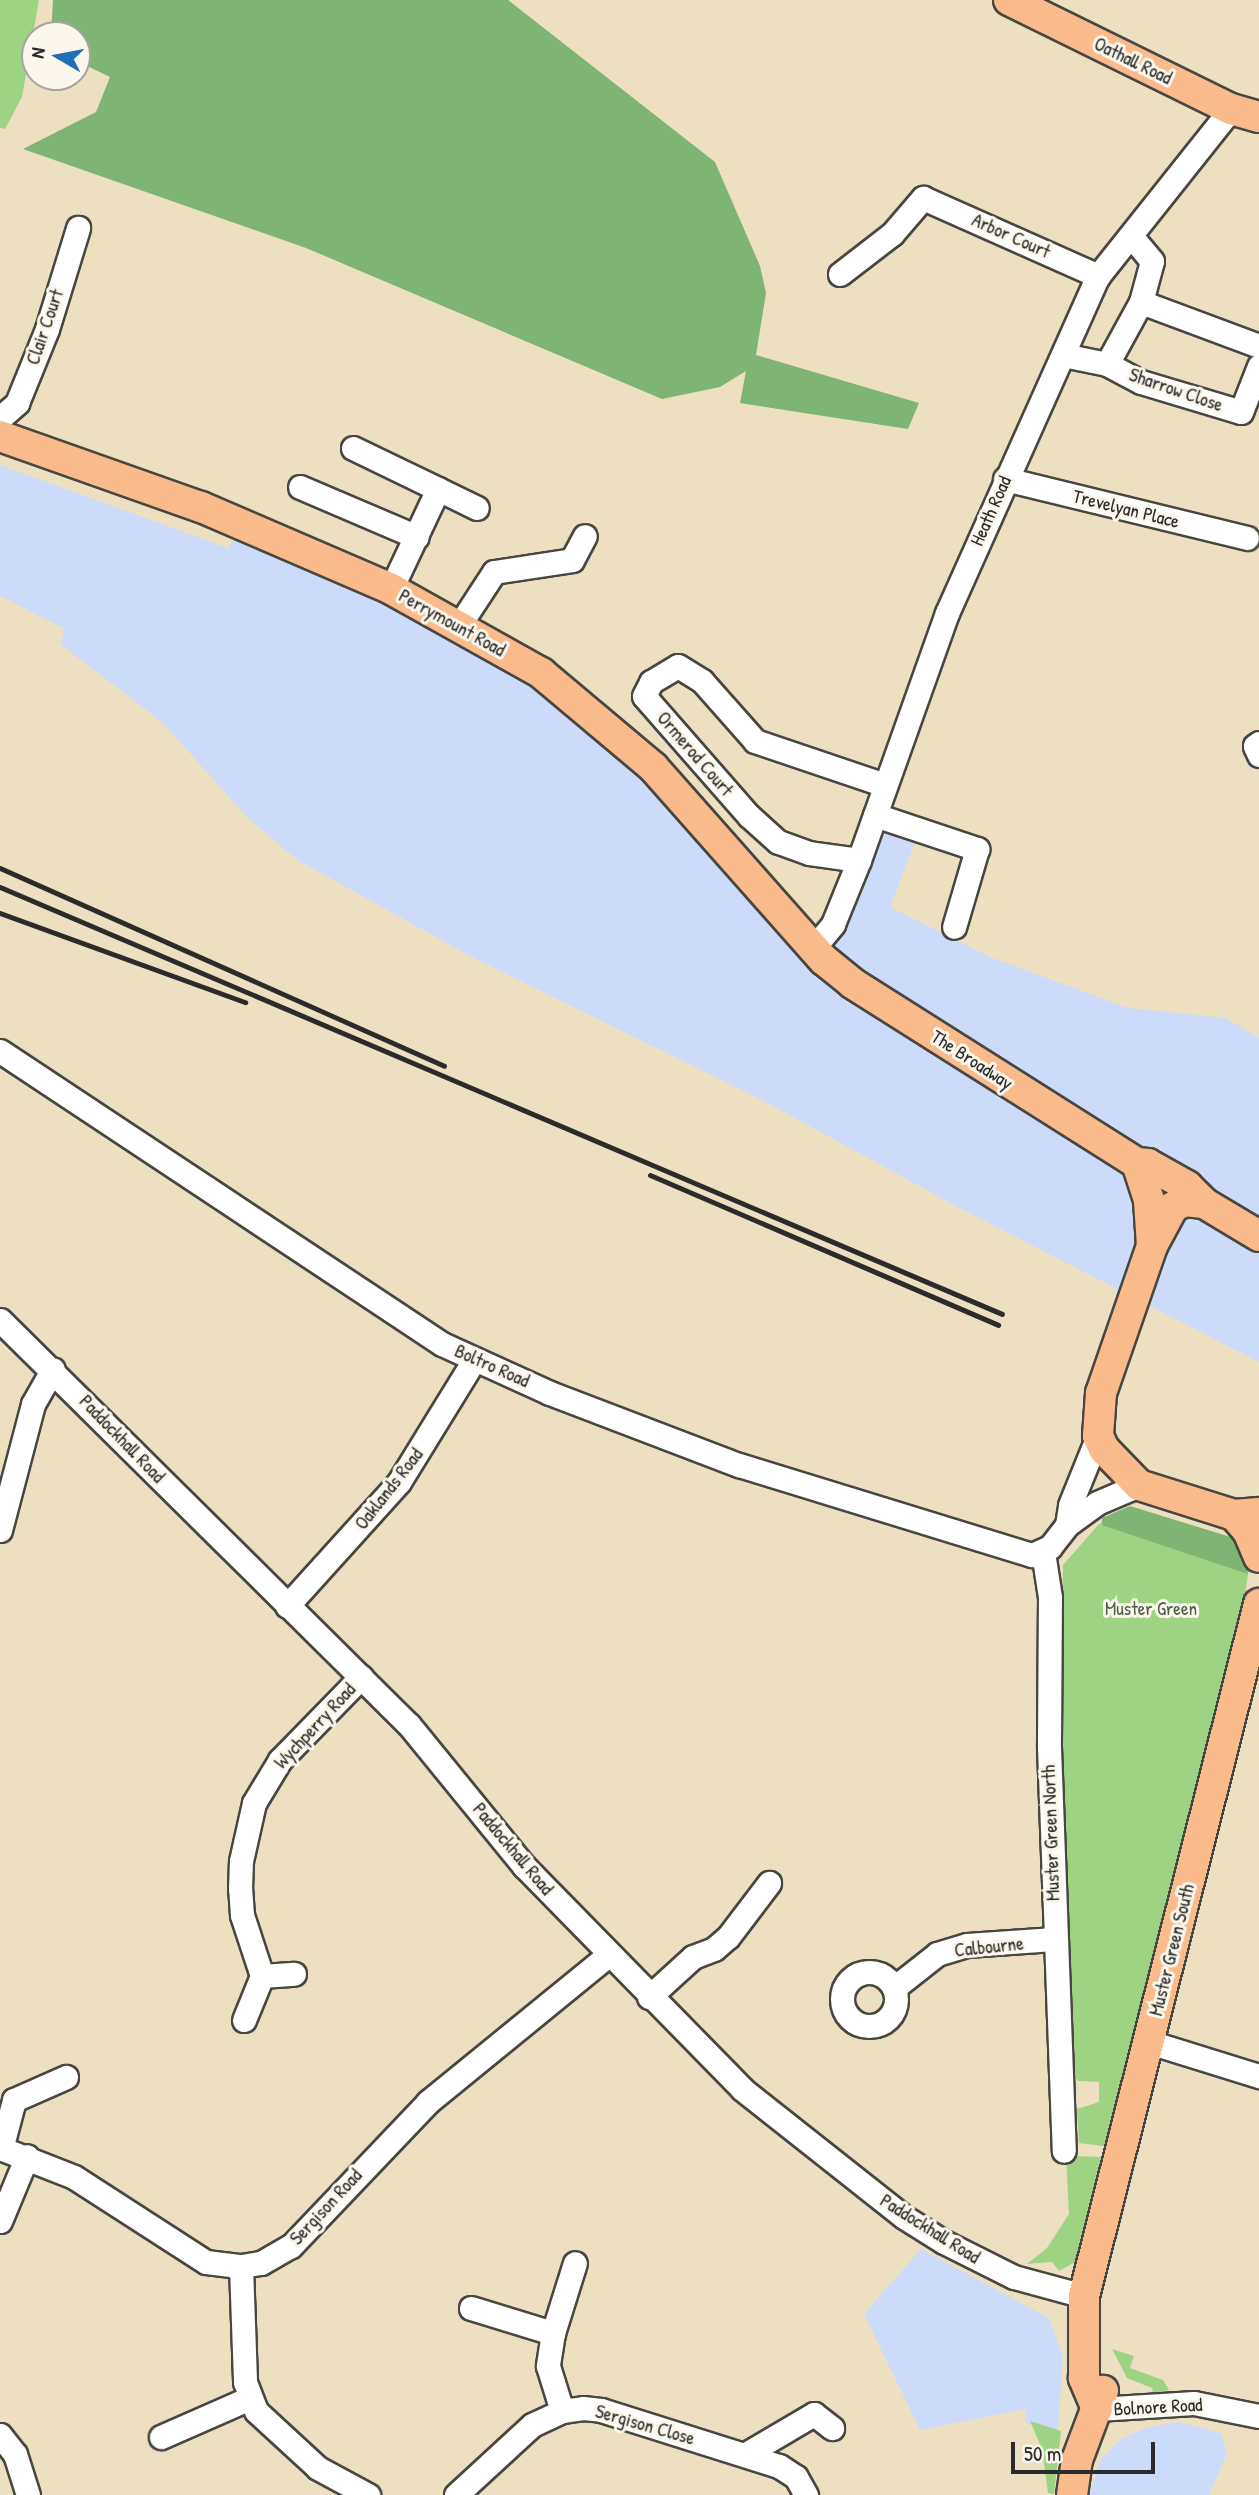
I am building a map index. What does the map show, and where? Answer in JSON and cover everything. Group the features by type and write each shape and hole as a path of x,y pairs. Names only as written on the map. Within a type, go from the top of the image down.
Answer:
{"main road":[{"name":"Oathall Road","path":"1018,2 1245,113"},
{"name":"Perrymount Road","path":"0,436 201,506 391,589 460,624 541,673 653,767 814,947"},
{"name":"The Broadway","path":"814,947 852,983 1137,1163 1163,1171 1204,1203 1259,1236"},
{"path":"1137,1163 1147,1189 1152,1246"},
{"path":"1204,1203 1185,1201 1174,1207 1152,1246 1101,1393 1098,1436 1104,1449 1139,1485 1246,1514 1248,1531 1259,1557"},
{"name":"Muster Green South","path":"1097,2409 1084,2378 1084,2296 1259,1604"},
{"path":"1072,2495 1077,2460 1097,2409"}],"street":[{"name":"Heath Road","path":"814,947 833,923 859,860 947,613 1098,276 1131,236 1245,113"},
{"name":"Arbor Court","path":"840,274 892,234 923,198 1098,276"},
{"name":"Clair Court","path":"0,418 17,403 47,329 78,228"},
{"name":"Sharrow Close","path":"1107,364 1141,302 1152,261 1131,236"},
{"path":"1141,302 1259,346"},
{"name":"Sharrow Close","path":"1063,355 1107,364 1141,382 1241,412 1259,366"},
{"path":"353,448 477,508"},
{"name":"Trevelyan Place","path":"1005,479 1247,538"},
{"path":"300,487 417,537"},
{"path":"391,589 438,489"},
{"path":"460,624 494,572 572,560 585,536"},
{"name":"Ormerod Court","path":"859,860 809,853 778,842 749,816 644,696 650,682 678,666 702,681 755,741 885,785"},
{"path":"1259,743 1255,746 1259,755"},
{"path":"875,815 977,849 954,927"},
{"name":"Boltro Road","path":"0,1051 375,1301 474,1360 740,1465 1013,1552 1043,1552"},
{"name":"Paddockhall Road","path":"0,1320 361,1677 437,1756 524,1866 742,2090 904,2217 1002,2272 1084,2296"},
{"name":"Oaklands Road","path":"287,1606 399,1482 474,1360"},
{"path":"0,1530 33,1404 52,1369"},
{"path":"1067,1525 1070,1505 1098,1436"},
{"path":"1043,1552 1067,1525 1113,1492 1139,1485"},
{"name":"Muster Green North","path":"1043,1552 1050,1597 1054,1939 1064,2151"},
{"name":"Wychperry Road","path":"262,1976 242,1915 240,1889 242,1851 254,1803 280,1760 361,1677"},
{"path":"649,1997 692,1957 714,1949 728,1937 769,1883"},
{"name":"Calbourne","path":"894,1988 937,1954 967,1945 1054,1939"},
{"name":"Sergison Road","path":"66,2077 14,2100 1,2148 27,2157 109,2197 206,2262 241,2266 278,2256 291,2246 428,2102 608,1955"},
{"path":"244,2020 262,1976 294,1974"},
{"path":"1149,2042 1259,2076"},
{"path":"0,2221 27,2157"},
{"path":"562,2411 548,2366 553,2333 575,2263"},
{"path":"241,2266 245,2382 256,2411 318,2468 368,2495"},
{"path":"471,2308 553,2333"},
{"path":"161,2437 250,2398"},
{"name":"Bolnore Road","path":"1097,2409 1194,2403 1259,2416"},
{"name":"Sergison Close","path":"456,2495 508,2445 546,2416 562,2411 601,2410 746,2454 796,2477 806,2495"},
{"path":"746,2454 814,2414 832,2428"},
{"path":"0,2435 15,2454 28,2495"}],"shaded area":[{"path":"0,465 228,548 244,525 460,622 653,767 814,947 875,815 920,830 890,907 990,957 1128,1008 1226,1018 1259,1038 1259,1362 956,1206 760,1099 468,955 296,859 247,817 162,722 60,644 65,629 0,596"},
{"path":"921,2249 1049,2318 1063,2357 1058,2430 1027,2424 1025,2409 920,2430 864,2314"},
{"path":"1178,2422 1221,2433 1227,2454 1209,2495 1089,2495 1101,2459 1121,2439 1145,2428"}],"green space":[{"path":"0,0 39,0 35,21 21,21 22,97 5,129 0,128"},
{"path":"53,0 508,0 715,162 760,266 766,293 756,355 919,403 908,429 740,403 746,371 720,387 662,399 306,248 23,149 96,112 110,77 91,68 91,21 52,21"},
{"path":"1130,1506 1237,1539 1248,1574 1102,1525 1102,1518"},
{"name":"Muster Green","path":"1131,1507 1249,1568 1242,1616 1111,2147 1079,2143 1077,2109 1099,2102 1099,2082 1078,2081 1071,2072 1060,1660 1063,1565 1099,1524"},
{"path":"1066,2156 1109,2157 1087,2244 1077,2261 1059,2271 1052,2262 1027,2264 1047,2248 1069,2214"},
{"path":"1112,2349 1134,2356 1130,2368 1163,2380 1169,2390 1153,2393 1152,2388 1127,2378"},
{"path":"1030,2421 1061,2431 1054,2494 1048,2493 1042,2449"}],"railway":[{"path":"0,868 444,1066"},
{"path":"0,887 1002,1314"},
{"path":"0,913 245,1002"},
{"path":"650,1175 998,1325"}]}
